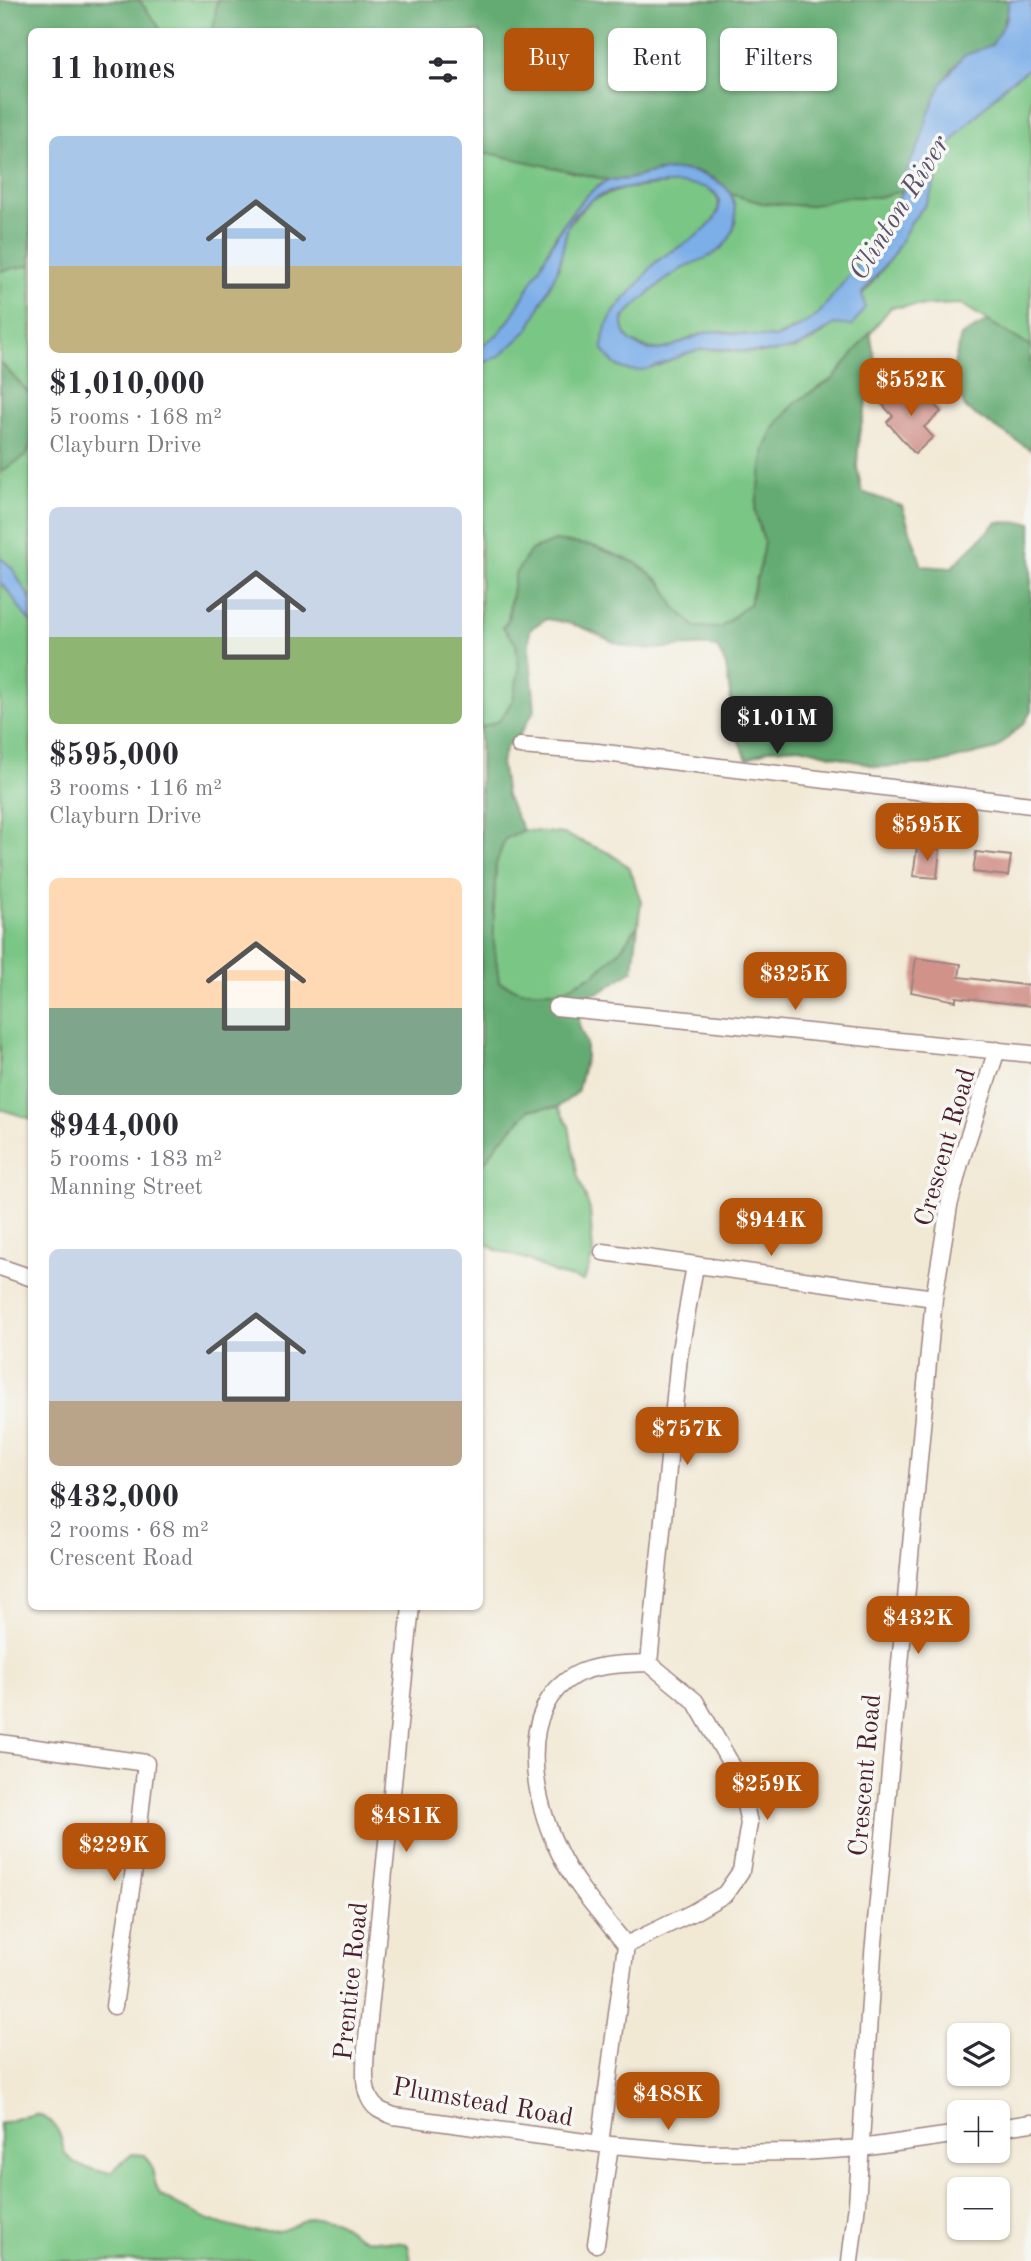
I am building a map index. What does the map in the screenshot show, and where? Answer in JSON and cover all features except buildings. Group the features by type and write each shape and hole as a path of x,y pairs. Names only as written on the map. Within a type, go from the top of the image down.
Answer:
{"street":[{"path":"520,746 597,752 1031,805"},
{"path":"556,1007 1031,1054"},
{"name":"Crescent Road","path":"850,2261 857,2204 874,1940 934,1298 951,1195 997,1050"},
{"path":"603,1252 934,1298"},
{"path":"649,1663 679,1356 695,1266"},
{"path":"0,1267 28,1277"},
{"name":"Prentice Road","path":"376,2107 368,2093 365,2076 366,2049 411,1610"},
{"path":"596,2244 626,1945 581,1888 558,1850 540,1804 534,1758 536,1730 554,1693 576,1674 614,1665 649,1663 695,1701 739,1778 749,1823 741,1871 725,1894 626,1945"},
{"path":"0,1743 146,1763 114,2006"},
{"name":"Plumstead Road","path":"376,2107 394,2116 605,2145 703,2153 802,2152 861,2148 947,2136"},
{"path":"1010,2126 1031,2123"}],"green space":[{"path":"0,0 1000,0 902,211 890,210 867,252 817,316 774,338 714,331 665,349 644,347 630,341 623,321 632,309 677,272 718,249 732,234 735,224 731,194 762,203 809,206 708,189 718,201 718,211 713,221 652,267 610,320 603,338 603,349 616,365 623,369 658,366 685,353 703,349 761,353 795,349 818,337 869,287 893,255 931,193 946,150 960,132 1007,84 1031,67 1031,347 961,304 891,307 834,378 796,402 776,425 765,449 755,511 764,542 760,567 749,604 720,628 695,627 675,607 662,583 636,563 593,546 555,541 531,550 510,600 508,621 503,627 516,644 519,670 513,700 500,720 483,768 483,28 28,28 28,1118 0,1109","holes":["571,172 668,184 623,189 591,200 568,225 558,269 537,309 542,266 555,238 579,203 609,180"]},
{"path":"0,0 139,0 159,28 28,28 28,266 0,271"},
{"path":"217,0 1009,0 1004,24 995,41 988,47 965,56 946,77 909,167 903,191 879,197 846,197 809,206 762,203 731,194 717,180 699,172 659,171 628,179 609,180 488,153 483,154 483,28 214,28"},
{"path":"988,321 1031,347 1031,450 966,409 951,376 961,336"},
{"path":"870,332 876,365 859,435 857,467 862,492 902,506 922,566 951,568 997,522 1031,523 1031,711 1025,722 996,749 936,764 878,767 800,747 770,749 747,759 736,735 726,666 717,647 628,647 578,626 546,619 530,629 529,647 535,709 517,739 506,747 501,763 506,796 523,830 505,839 496,864 494,944 499,982 521,991 561,991 595,974 620,950 638,925 633,970 602,991 579,998 579,1025 586,1043 586,1057 577,1093 558,1107 530,1109 483,1164 483,727 500,720 513,700 519,670 516,644 503,627 508,620 515,574 531,550 555,541 593,546 636,563 662,583 675,607 695,627 720,628 749,604 760,567 764,542 755,511 765,449 776,425 796,402 834,378"},
{"path":"0,362 28,392 28,451 26,456 0,472"},
{"path":"523,830 564,834 609,853 629,867 641,901 638,925 620,950 595,974 561,991 521,991 499,982 494,944 496,864 505,839"},
{"path":"558,1107 569,1126 577,1173 590,1210 593,1255 584,1281 554,1273 526,1259 496,1250 483,1240 483,1164 530,1109"},
{"path":"36,2114 56,2127 65,2153 86,2168 111,2172 132,2154 145,2155 160,2195 201,2216 248,2231 264,2232 278,2231 311,2218 330,2218 366,2239 408,2245 411,2261 0,2261 0,2124"}],"water":[{"name":"Clinton River","path":"1009,0 1031,0 1031,67 1007,84 946,150 925,205 911,222 893,255 862,293 865,307 852,326 834,324 802,345 782,351 705,349 651,368 637,370 625,369 613,363 603,349 603,339 614,312 655,263 706,229 718,211 719,201 713,192 701,187 685,184 647,185 603,194 578,211 568,225 558,269 529,329 501,355 483,364 483,345 498,334 508,322 579,204 606,181 658,172 687,171 721,183 732,198 735,220 731,235 720,249 672,275 623,318 625,332 630,341 654,350 674,346 714,331 774,338 785,335 817,316 867,252 903,191 906,172 920,143 941,85 963,56 992,45 1007,18"},
{"path":"0,557 12,568 28,595 28,619 9,592 0,583"}]}
